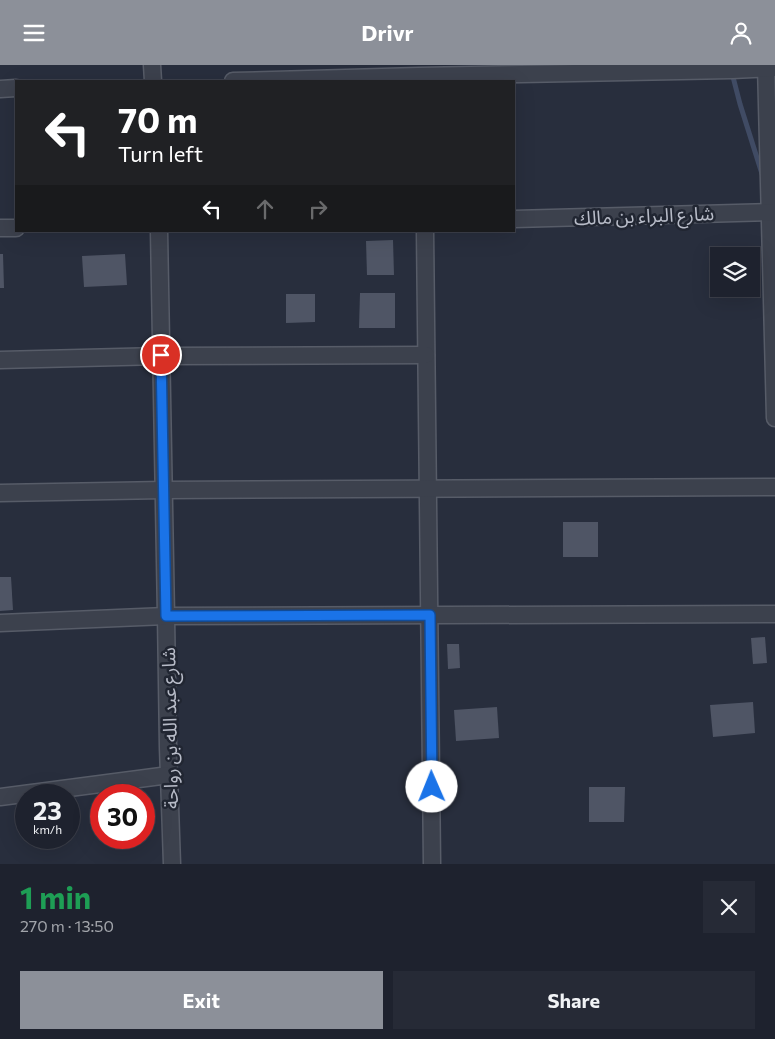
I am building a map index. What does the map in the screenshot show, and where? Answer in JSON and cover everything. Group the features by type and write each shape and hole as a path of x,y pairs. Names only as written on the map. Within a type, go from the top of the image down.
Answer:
{"street":[{"path":"152,65 153,80"},
{"path":"260,80 419,74 732,71 769,67 775,418"},
{"path":"0,89 15,88"},
{"name":"شارع البراء بن مالك","path":"515,219 772,212"},
{"path":"0,228 15,228"},
{"name":"شارع عبد الله بن رواحة","path":"159,232 172,864"},
{"path":"425,232 432,864"},
{"path":"0,360 161,355 426,355"},
{"path":"0,493 164,490 775,487"},
{"path":"0,623 166,616 775,614"},
{"path":"0,797 169,775"}],"building":[{"path":"393,240 394,275 367,275 366,241"},
{"path":"0,254 3,254 4,288 0,288"},
{"path":"125,254 127,285 84,287 82,256"},
{"path":"360,293 395,293 395,328 359,328"},
{"path":"286,294 315,294 315,322 286,323"},
{"path":"563,522 598,522 598,557 563,557"},
{"path":"0,577 11,577 13,610 0,611"},
{"path":"765,637 767,663 753,664 751,638"},
{"path":"447,644 459,644 460,668 448,669"},
{"path":"753,702 755,733 713,737 710,705"},
{"path":"497,707 499,738 456,741 454,710"},
{"path":"589,787 625,787 624,822 589,822"}],"waterway":[{"path":"732,73 763,177"}],"route":[{"path":"161,355 166,616 430,615 432,787"}]}
